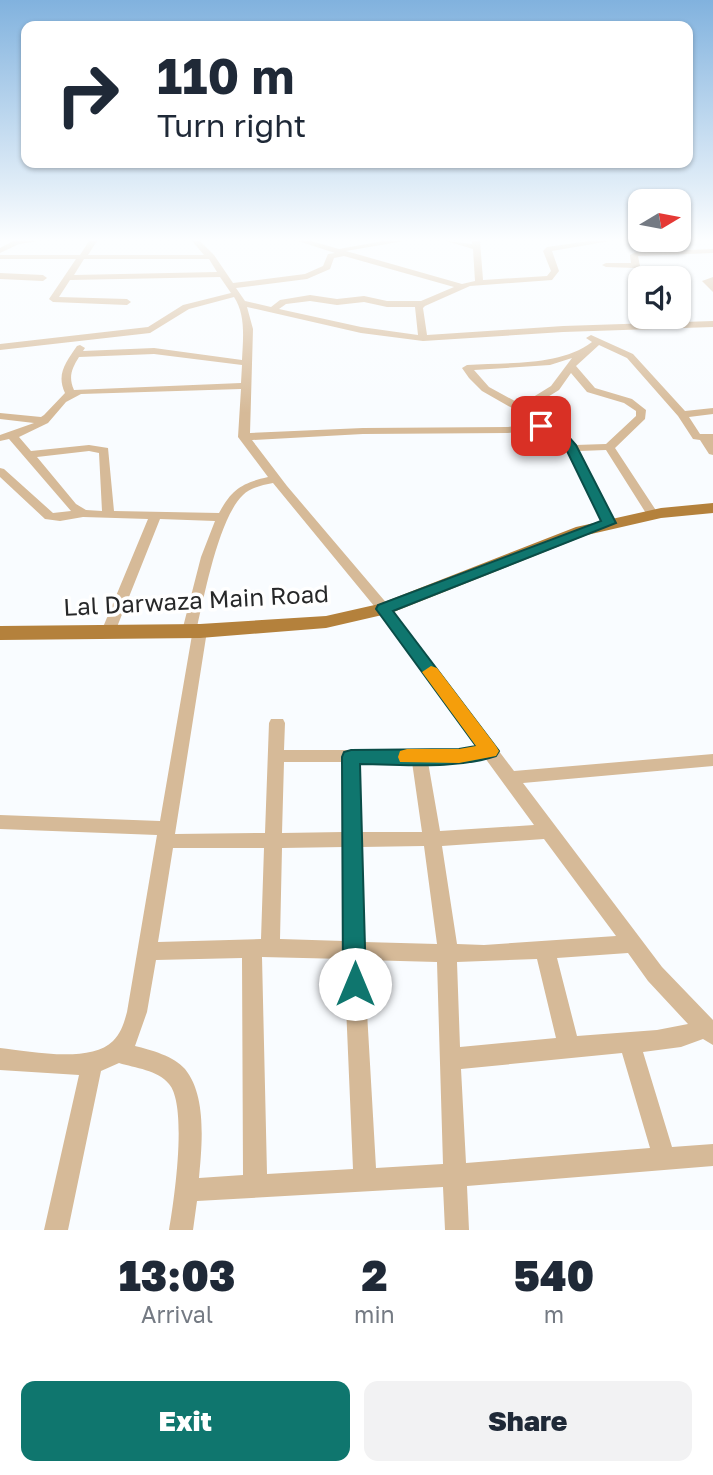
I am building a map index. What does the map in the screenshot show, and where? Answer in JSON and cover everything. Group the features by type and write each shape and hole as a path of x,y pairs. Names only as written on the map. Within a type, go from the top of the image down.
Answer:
{"main road":[{"name":"Lal Darwaza Main Road","path":"0,633 194,631 326,622 384,609 571,535 609,523 653,514 713,508"}],"street":[{"path":"53,298 127,303"},
{"path":"1,349 107,333 154,329 186,307 208,298"},
{"path":"236,298 248,329 244,437 275,479 384,609 655,974 710,1032"},
{"path":"250,298 272,310 371,332 423,338 563,329 713,324"},
{"path":"272,310 282,302 307,298"},
{"path":"313,298 337,302 364,299 387,304 422,304 434,298"},
{"path":"422,304 419,310 423,338"},
{"path":"563,329 599,341 630,356 682,414 696,436 707,437 713,452"},
{"path":"70,393 65,384 65,372 87,338"},
{"path":"599,341 583,351 542,363 467,368 482,388 504,398 541,426 564,439 572,448 609,523"},
{"path":"76,354 154,351 246,363"},
{"path":"527,413 528,405 555,388 583,351"},
{"path":"571,367 591,390 628,401 641,410 641,417 609,447 572,448"},
{"path":"83,513 72,507 28,454 6,436 44,421 63,397 70,393 92,390 118,392 245,386"},
{"path":"682,414 713,411"},
{"path":"0,416 44,421"},
{"path":"244,437 363,431 508,430 541,426"},
{"path":"609,447 653,514"},
{"path":"28,454 101,448 105,453 108,515"},
{"path":"0,471 49,516 83,513 224,517"},
{"path":"0,1059 92,1063 118,1052 131,1033 137,1012 166,834 205,569 224,517 240,492 251,485 275,479"},
{"path":"108,632 155,516"},
{"path":"255,1184 261,948 274,841 277,723"},
{"path":"276,756 419,757 459,756 489,751"},
{"path":"351,757 355,951 365,1178"},
{"path":"419,757 444,906 457,1230"},
{"path":"509,778 713,760"},
{"path":"0,822 274,841 432,839 548,831"},
{"path":"146,951 261,948 447,954 545,951 632,944"},
{"path":"545,951 569,1048"},
{"path":"451,1059 680,1039 710,1032"},
{"path":"629,1042 664,1158"},
{"path":"118,1052 164,1067 179,1078 185,1092 189,1134 188,1190 181,1230"},
{"path":"56,1230 92,1063"},
{"path":"188,1190 255,1184 455,1175 713,1155"}],"slow traffic":[{"path":"407,757 459,756 489,751 431,672"}],"route":[{"path":"355,984 351,757 459,756 489,751 384,609 582,531 609,523 569,443 541,426"}]}
